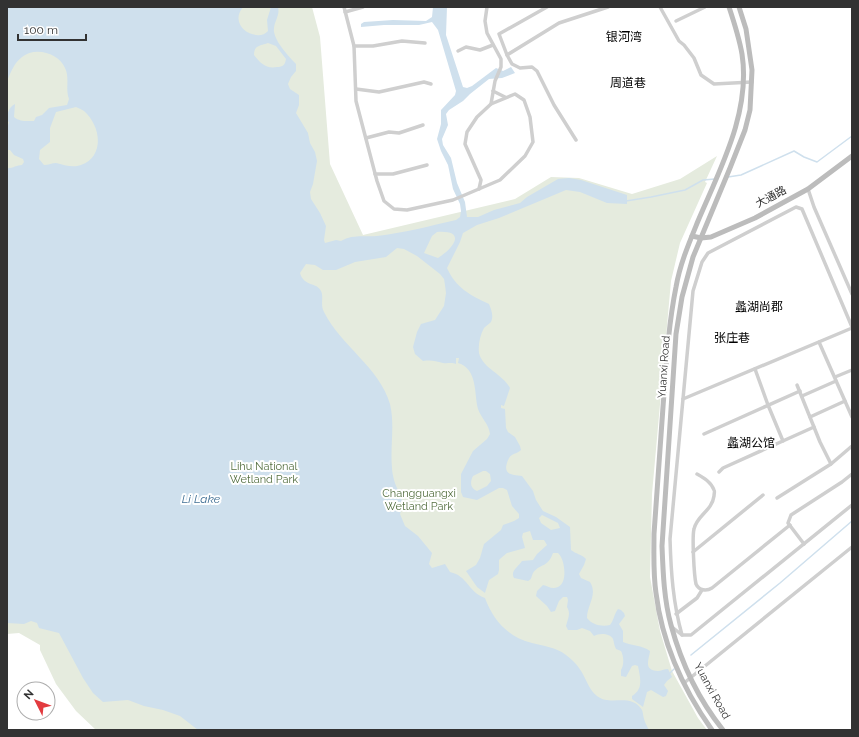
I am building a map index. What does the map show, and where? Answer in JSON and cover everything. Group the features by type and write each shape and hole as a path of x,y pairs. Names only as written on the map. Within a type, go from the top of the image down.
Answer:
{"main road":[{"name":"Yuanxi Road","path":"712,730 693,700 672,656 659,614 655,591 653,563 668,335 676,285 692,236 734,134 739,115 743,82 742,55 737,31 729,7"},
{"name":"Yuanxi Road","path":"723,730 707,708 692,678 680,652 671,625 663,573 662,546 676,334 687,275 745,130 750,110 752,70 747,36 739,7"},
{"name":"大通路","path":"692,236 701,238 711,237 755,218 808,189 852,156"}],"street":[{"path":"344,7 354,46 356,101 375,174 384,201 394,209 407,210 457,199 500,180 525,156 533,142 530,117 524,100 515,94 491,104 477,117 467,132 465,144 481,180 490,184"},
{"path":"345,12 363,7"},
{"path":"487,7 485,21 487,33 501,59 501,67 495,81 491,104"},
{"path":"547,7 499,34 512,64 520,68 532,67 537,71 554,105 576,140"},
{"path":"507,55 559,22 608,7"},
{"path":"660,7 679,41 694,58 701,75 714,84 752,82"},
{"path":"676,22 706,7"},
{"path":"354,46 374,46 402,41 425,42"},
{"path":"458,51 466,47 480,50 494,45"},
{"path":"356,89 380,92 424,82 431,84"},
{"path":"493,92 505,97"},
{"path":"366,138 389,132 399,132 423,125"},
{"path":"375,174 393,174 427,165"},
{"path":"478,189 481,180"},
{"path":"808,189 814,207 852,294"},
{"path":"682,635 676,614 671,578 670,539 693,291 702,262 708,253 796,207 802,209 852,328 683,399"},
{"path":"819,342 851,415"},
{"path":"755,369 783,441"},
{"path":"802,396 852,370"},
{"path":"797,385 814,428 831,464"},
{"path":"704,434 800,391"},
{"path":"810,417 845,401"},
{"path":"719,472 723,468 814,428"},
{"path":"777,498 831,464 852,446"},
{"path":"697,474 708,480 715,491 713,503 698,519 694,529 693,552 696,584 702,590 712,588 790,526"},
{"path":"804,544 788,523 791,515 852,474"},
{"path":"693,552 763,495"},
{"path":"671,625 682,635 691,635 852,505"},
{"path":"684,683 852,548"},
{"path":"676,614 697,598 702,590"}],"green space":[{"name":"Li Lake","path":"7,7 312,7 320,37 330,164 363,235 515,199 551,177 579,178 632,194 680,179 717,156 705,182 707,183 680,243 671,281 652,494 650,577 660,631 672,671 698,718 707,730 96,730 76,711 56,684 56,681 55,681 40,650 40,645 19,633 7,634"}],"water":[{"name":"Li Lake","path":"7,7 243,7 239,14 241,27 251,34 258,35 268,31 267,20 271,7 278,7 274,32 282,48 296,64 296,71 288,84 290,89 299,95 299,105 296,113 308,133 310,143 315,152 317,161 310,192 311,199 326,226 325,243 336,240 341,241 349,237 377,236 397,233 456,220 460,217 461,211 460,204 453,189 448,165 437,139 441,124 441,110 455,95 456,91 438,30 432,22 419,25 384,25 361,27 361,24 364,22 393,20 426,21 432,17 433,7 447,7 446,35 463,87 467,88 472,86 496,68 503,71 511,67 515,73 502,78 489,79 463,101 449,110 446,114 448,125 442,139 443,145 451,158 457,183 465,202 467,217 478,217 494,210 520,203 527,197 558,179 569,178 581,180 627,195 627,204 607,203 580,192 566,190 499,218 477,225 463,233 447,268 459,286 470,294 489,304 491,310 492,320 484,328 481,334 479,353 481,359 507,383 510,388 504,406 501,405 501,408 505,409 506,428 508,432 515,437 521,450 509,458 506,470 510,474 522,476 533,491 536,500 543,511 556,517 570,527 571,550 586,559 579,574 581,578 590,582 593,591 587,618 597,625 610,625 618,609 621,610 625,616 619,624 623,631 623,642 650,651 648,664 650,669 658,671 668,669 672,677 664,685 668,691 666,696 663,697 651,690 647,692 643,707 632,699 632,696 636,693 640,686 638,666 632,666 626,677 621,676 623,656 621,651 616,649 612,637 604,634 594,636 590,631 582,628 577,630 568,630 566,626 569,614 567,597 563,597 559,601 555,611 551,612 536,596 537,591 543,585 556,588 561,585 564,576 564,565 558,553 553,553 549,561 538,568 528,581 514,578 513,573 522,561 533,560 547,545 544,540 533,540 530,531 523,533 522,537 525,548 507,553 499,560 498,574 489,580 485,593 477,587 466,571 476,565 480,558 484,544 501,530 503,525 519,518 519,514 512,506 507,490 503,488 499,488 477,500 463,497 461,492 461,474 473,451 487,439 490,434 488,427 478,409 472,376 464,366 458,363 459,358 456,358 456,364 423,361 415,354 413,347 421,324 435,320 444,306 446,293 445,285 444,279 440,274 417,256 404,249 397,248 386,257 355,262 336,270 323,270 315,265 306,264 300,273 304,280 319,288 322,293 324,312 331,324 369,368 385,391 390,404 391,412 392,469 394,480 402,500 402,509 400,514 405,526 418,536 432,553 429,564 432,568 445,564 450,572 465,580 475,592 485,598 492,613 502,626 516,637 532,643 554,648 566,655 578,666 591,690 597,696 602,699 632,702 637,705 642,710 644,720 649,730 198,730 180,716 163,710 144,706 128,700 103,702 93,693 83,678 59,633 39,628 37,623 31,621 24,624 7,623 7,168 22,165 24,162 23,159 14,155 10,150 7,150 7,128 9,122 7,121 7,116 9,109 15,104 14,117 16,119 34,121 36,117 42,115 49,108 67,105 69,99 65,68 58,58 46,53 33,52 19,59 11,71 7,81","holes":["268,43 276,46 286,59 285,63 279,67 264,65 254,55 255,49 258,46","76,107 84,111 90,117 97,132 98,140 97,148 89,161 78,166 56,163 44,165 39,159 40,150 50,142 50,128 56,112","437,232 446,232 452,234 455,237 455,240 453,245 438,258 424,253 432,236","486,471 490,474 491,481 487,486 477,491 472,487 473,476","542,515 558,523 560,528 551,530 541,523 539,518"]}],"waterway":[{"path":"728,177 741,175 794,151 817,162 852,136"},
{"path":"626,201 685,190 703,180 715,179"},
{"path":"691,655 780,583 852,521"},
{"path":"670,673 674,669"}],"district":[{"name":"银河湾","path":"624,37"},
{"name":"周道巷","path":"628,83"},
{"name":"蠡湖尚郡","path":"759,307"},
{"name":"张庄巷","path":"732,338"},
{"name":"蠡湖公馆","path":"751,443"}],"park label":[{"name":"Lihu National Wetland Park","path":"264,472"},
{"name":"Changguangxi Wetland Park","path":"419,499"}]}
